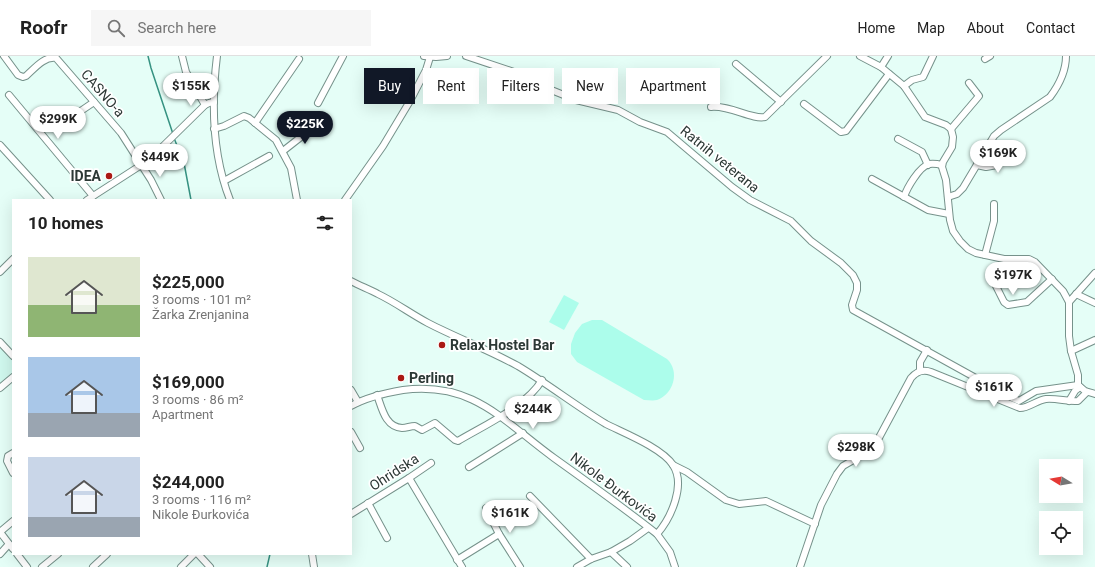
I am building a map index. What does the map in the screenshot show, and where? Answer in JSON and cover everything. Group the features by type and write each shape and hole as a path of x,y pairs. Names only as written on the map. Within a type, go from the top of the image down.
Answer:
{"street":[{"name":"CASNO-a","path":"2,57 18,76 23,77 46,58 54,56 121,133 160,199"},
{"path":"182,56 186,72 205,105"},
{"path":"217,56 214,129 218,160 230,199"},
{"path":"318,103 343,56"},
{"path":"346,199 383,146 410,101 426,70 427,56 447,56"},
{"name":"Ratnih veterana","path":"466,56 518,73 576,100 618,110 640,122 667,132 732,187 754,202 791,221 811,241 841,263 851,273 857,283 857,290 852,305 853,310 1016,400 1022,400 1041,389 1079,386"},
{"path":"712,107 720,106 760,118 764,117 827,56"},
{"path":"860,56 881,67 904,86 926,117 946,125 951,129 953,137 952,147 942,164 948,197 949,214 953,231 960,241 968,249 976,253 1009,259 1029,259 1035,262 1063,291 1069,302 1069,336 1079,386 1069,401"},
{"path":"881,67 888,56"},
{"path":"904,86 912,80 923,77 933,56"},
{"path":"948,197 960,192 990,141 997,132 1050,97 1065,71 1066,56"},
{"path":"255,123 299,59"},
{"path":"736,64 781,102"},
{"path":"804,104 841,132 846,132 889,74"},
{"path":"951,129 979,96 968,83"},
{"path":"9,95 92,196"},
{"path":"70,119 94,102"},
{"path":"88,199 142,166 178,133 205,105 214,102"},
{"path":"214,129 220,128 244,116 249,118 272,136 283,151 291,168 297,199"},
{"path":"283,151 315,126"},
{"path":"898,139 922,152 928,165"},
{"path":"0,145 49,199"},
{"path":"977,165 997,165 1008,153"},
{"path":"224,181 269,156"},
{"path":"904,197 915,176 928,165 942,164"},
{"path":"872,180 928,210 949,214"},
{"path":"985,255 994,221 994,204"},
{"path":"1009,259 1008,264 999,277 996,286 1004,302 1008,305 1027,302 1052,279"},
{"path":"0,272 12,260"},
{"path":"1069,302 1095,273"},
{"path":"352,281 378,294 427,322 516,365 542,380 584,410 607,424 657,450 673,465 687,472 722,498 730,502 744,504 766,501 815,524"},
{"path":"1076,294 1095,303"},
{"path":"1071,351 1095,340"},
{"path":"0,342 12,355"},
{"path":"920,371 920,362 927,350"},
{"path":"800,567 822,505 837,474 843,466 869,451 874,446 911,378 920,371 931,372 1020,408 1046,399 1078,401 1087,392"},
{"path":"0,388 12,378"},
{"path":"377,395 385,417 396,427 405,428 412,426 422,430 434,423 458,441 501,416 529,396 542,380"},
{"path":"1079,386 1087,392 1095,394"},
{"name":"Nikole Đurkovića","path":"352,405 377,395 414,389 438,389 467,396 501,416 547,453 657,534 670,552 675,567"},
{"path":"352,392 358,402"},
{"path":"469,467 523,433"},
{"path":"352,434 360,448"},
{"path":"12,454 8,456 7,461 12,471"},
{"name":"Ohridska","path":"352,513 409,478 430,463"},
{"path":"657,534 668,519 675,499 677,484 676,473 673,465"},
{"path":"409,478 462,567"},
{"path":"530,496 591,559"},
{"path":"368,503 387,538"},
{"path":"486,508 499,534 520,567"},
{"path":"0,554 11,546 0,532 12,522"},
{"path":"577,567 591,559 611,552 648,528"},
{"path":"457,560 499,534"},
{"path":"611,552 627,567"},
{"path":"18,555 28,567"},
{"path":"42,567 57,555"},
{"path":"93,567 106,555"},
{"path":"181,567 193,555"},
{"path":"199,555 210,567"},
{"path":"312,555 314,567"}],"shaded area":[{"path":"0,346 12,360 12,378 0,388"}],"green space":[{"path":"564,295 579,303 564,330 549,322"},
{"path":"592,320 602,320 667,359 671,364 674,376 668,393 657,400 644,400 577,362 571,354 571,344 575,333 582,324"}],"waterway":[{"path":"148,56 173,134"},
{"path":"174,138 184,163 191,199"},
{"path":"267,567 270,555"}],"place":[{"name":"IDEA","path":"109,176"},
{"name":"Relax Hostel Bar","path":"442,345"},
{"name":"Perling","path":"401,378"}]}
